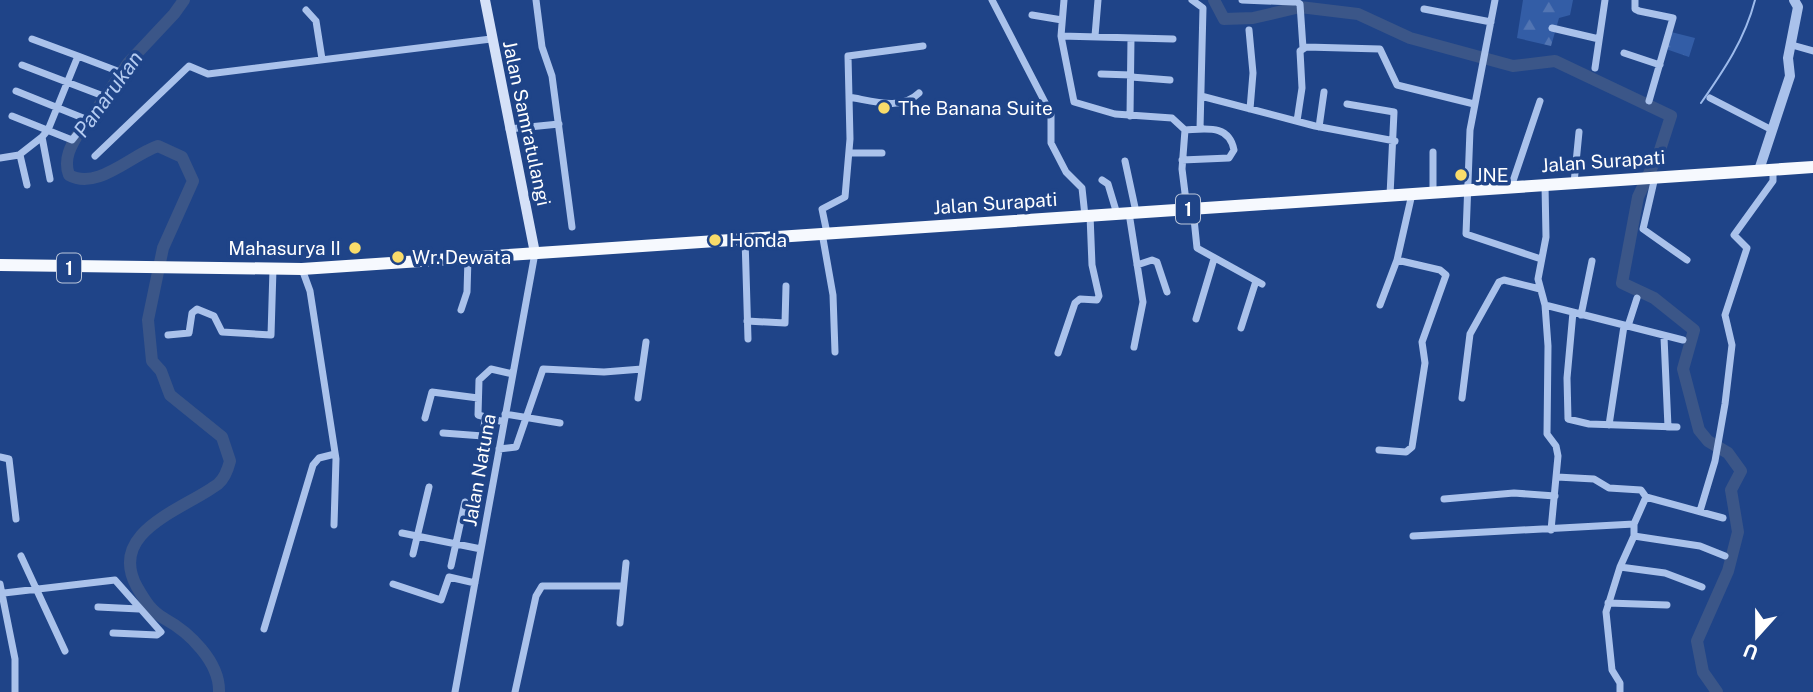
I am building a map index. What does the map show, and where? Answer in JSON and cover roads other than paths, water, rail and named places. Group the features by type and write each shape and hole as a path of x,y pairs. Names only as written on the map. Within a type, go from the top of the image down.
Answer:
{"highway":[{"name":"Jalan Surapati","path":"0,265 302,269 1813,167"}],"main road":[{"name":"Jalan Samratulangi","path":"485,0 535,253"}],"street":[{"path":"536,0 539,30 552,76 572,227"},
{"path":"992,0 1051,114 1051,143 1066,172 1082,188 1099,296 1097,300 1080,299 1075,303 1058,353"},
{"path":"1064,0 1061,36 1073,102 1130,116 1172,118 1185,130 1220,129 1233,142 1233,156 1182,160"},
{"path":"1094,36 1098,0"},
{"path":"1192,0 1203,8 1199,130"},
{"path":"1242,0 1296,2 1300,14 1303,48 1300,51 1302,88 1297,121"},
{"path":"1495,0 1470,130 1468,236 1541,259"},
{"path":"1595,68 1605,0"},
{"path":"1636,0 1635,9 1639,11 1673,18 1649,101"},
{"path":"1759,170 1790,76 1788,58 1798,7 1794,0"},
{"path":"1424,9 1490,22"},
{"path":"306,10 316,21 322,59"},
{"path":"1032,15 1062,20"},
{"path":"1552,28 1599,39"},
{"path":"1249,30 1254,73 1250,109"},
{"path":"1061,36 1173,39"},
{"path":"1130,116 1131,38"},
{"path":"32,39 120,72"},
{"path":"94,156 186,67 208,74 491,39"},
{"path":"1792,45 1813,51"},
{"path":"835,352 833,295 822,209 846,195 849,97 846,60 851,53 923,46"},
{"path":"1303,48 1380,49 1396,85 1474,104"},
{"path":"1624,53 1660,65"},
{"path":"0,158 20,155 48,130 78,56"},
{"path":"12,116 72,140 106,97 22,65"},
{"path":"1101,74 1170,80"},
{"path":"16,91 88,120"},
{"path":"1319,127 1324,92"},
{"path":"849,97 901,104 911,101 919,93"},
{"path":"1201,96 1319,127 1395,141"},
{"path":"1710,98 1772,131"},
{"path":"1511,187 1540,101"},
{"path":"1347,104 1393,111 1395,141 1390,195"},
{"path":"509,129 559,124"},
{"path":"1185,130 1182,160 1197,248 1259,282 1241,328"},
{"path":"1574,183 1579,132"},
{"path":"41,137 50,179"},
{"path":"1433,152 1433,192"},
{"path":"849,153 882,153"},
{"path":"20,155 27,185"},
{"path":"1125,161 1127,213 1143,302 1135,347"},
{"path":"1700,511 1721,435 1732,345 1725,315 1747,248 1733,238 1773,181 1773,170"},
{"path":"1654,177 1643,229 1687,260"},
{"path":"1102,180 1108,184 1127,213"},
{"path":"1545,185 1546,237 1538,279 1545,305 1548,346 1546,431 1556,446 1558,477 1551,530"},
{"path":"1380,305 1397,260 1412,194"},
{"path":"745,238 748,340"},
{"name":"Jalan Natuna","path":"455,692 535,253"},
{"path":"461,310 467,292 468,257"},
{"path":"1196,319 1214,259"},
{"path":"1137,265 1152,260 1157,262 1167,292"},
{"path":"1379,450 1406,452 1412,447 1425,363 1422,342 1446,275 1440,270 1397,260"},
{"path":"1592,261 1577,314 1568,365 1568,418 1574,422 1609,425 1677,427"},
{"path":"168,335 188,333 192,313 197,309 212,314 222,332 271,335 273,269"},
{"path":"302,269 310,291 335,454 334,525"},
{"path":"1462,398 1470,334 1499,282 1504,280 1540,289"},
{"path":"747,321 785,323 786,286"},
{"path":"1609,425 1626,326 1637,298"},
{"path":"1545,305 1683,340"},
{"path":"1664,337 1668,427"},
{"path":"638,398 646,342"},
{"path":"499,449 516,447 538,377 545,368 604,372 642,369"},
{"path":"513,374 497,369 486,371 479,380 477,412 485,418 527,418 560,424"},
{"path":"425,418 432,392 478,398"},
{"path":"443,433 483,436 485,418"},
{"path":"264,629 313,465 319,458 335,454"},
{"path":"0,457 9,459 16,519"},
{"path":"1558,477 1594,479 1609,488 1641,490 1646,497 1723,518"},
{"path":"413,554 429,487"},
{"path":"1444,499 1514,493 1555,496"},
{"path":"1620,692 1620,683 1612,670 1611,642 1605,620 1620,567 1634,536 1634,524 1646,497"},
{"path":"451,566 465,502"},
{"path":"1413,536 1551,530 1611,523 1634,524"},
{"path":"402,533 481,549"},
{"path":"1634,536 1700,546 1725,556"},
{"path":"21,556 65,651"},
{"path":"620,623 626,564"},
{"path":"1620,567 1665,573 1702,587"},
{"path":"393,584 441,600 449,577 475,583"},
{"path":"4,593 37,587 58,589 115,580 160,630 160,635 113,633"},
{"path":"0,584 4,593 5,621 15,659 15,692"},
{"path":"516,692 536,596 542,586 623,586"},
{"path":"1608,603 1667,605"},
{"path":"98,607 139,609"}],"waterway":[{"name":"Panarukan","path":"99,106 129,62 184,0"},
{"path":"1214,0 1224,19 1253,18 1300,7 1358,14 1410,38 1513,66 1555,61 1671,116 1660,150 1638,197 1622,283 1654,298 1694,330 1683,369 1699,430 1708,441 1728,453 1741,471 1731,490 1738,532 1728,571 1697,641 1703,672 1717,692"},
{"path":"1701,103 1740,41 1755,0"},
{"name":"Panarukan","path":"80,131 67,158 69,175 80,179 102,175 158,146 182,157 193,181 163,248 148,320 152,361 161,371 170,395 222,437 230,461 218,484 170,513 140,536 132,551 130,568 137,587 149,605 193,640 209,659 218,681 219,692"}],"place":[{"name":"The Banana Suite","path":"884,108"},
{"name":"JNE","path":"1461,175"},
{"name":"Honda","path":"715,240"},
{"name":"Mahasurya II","path":"355,248"},
{"name":"Wr. Dewata","path":"398,257"}]}
